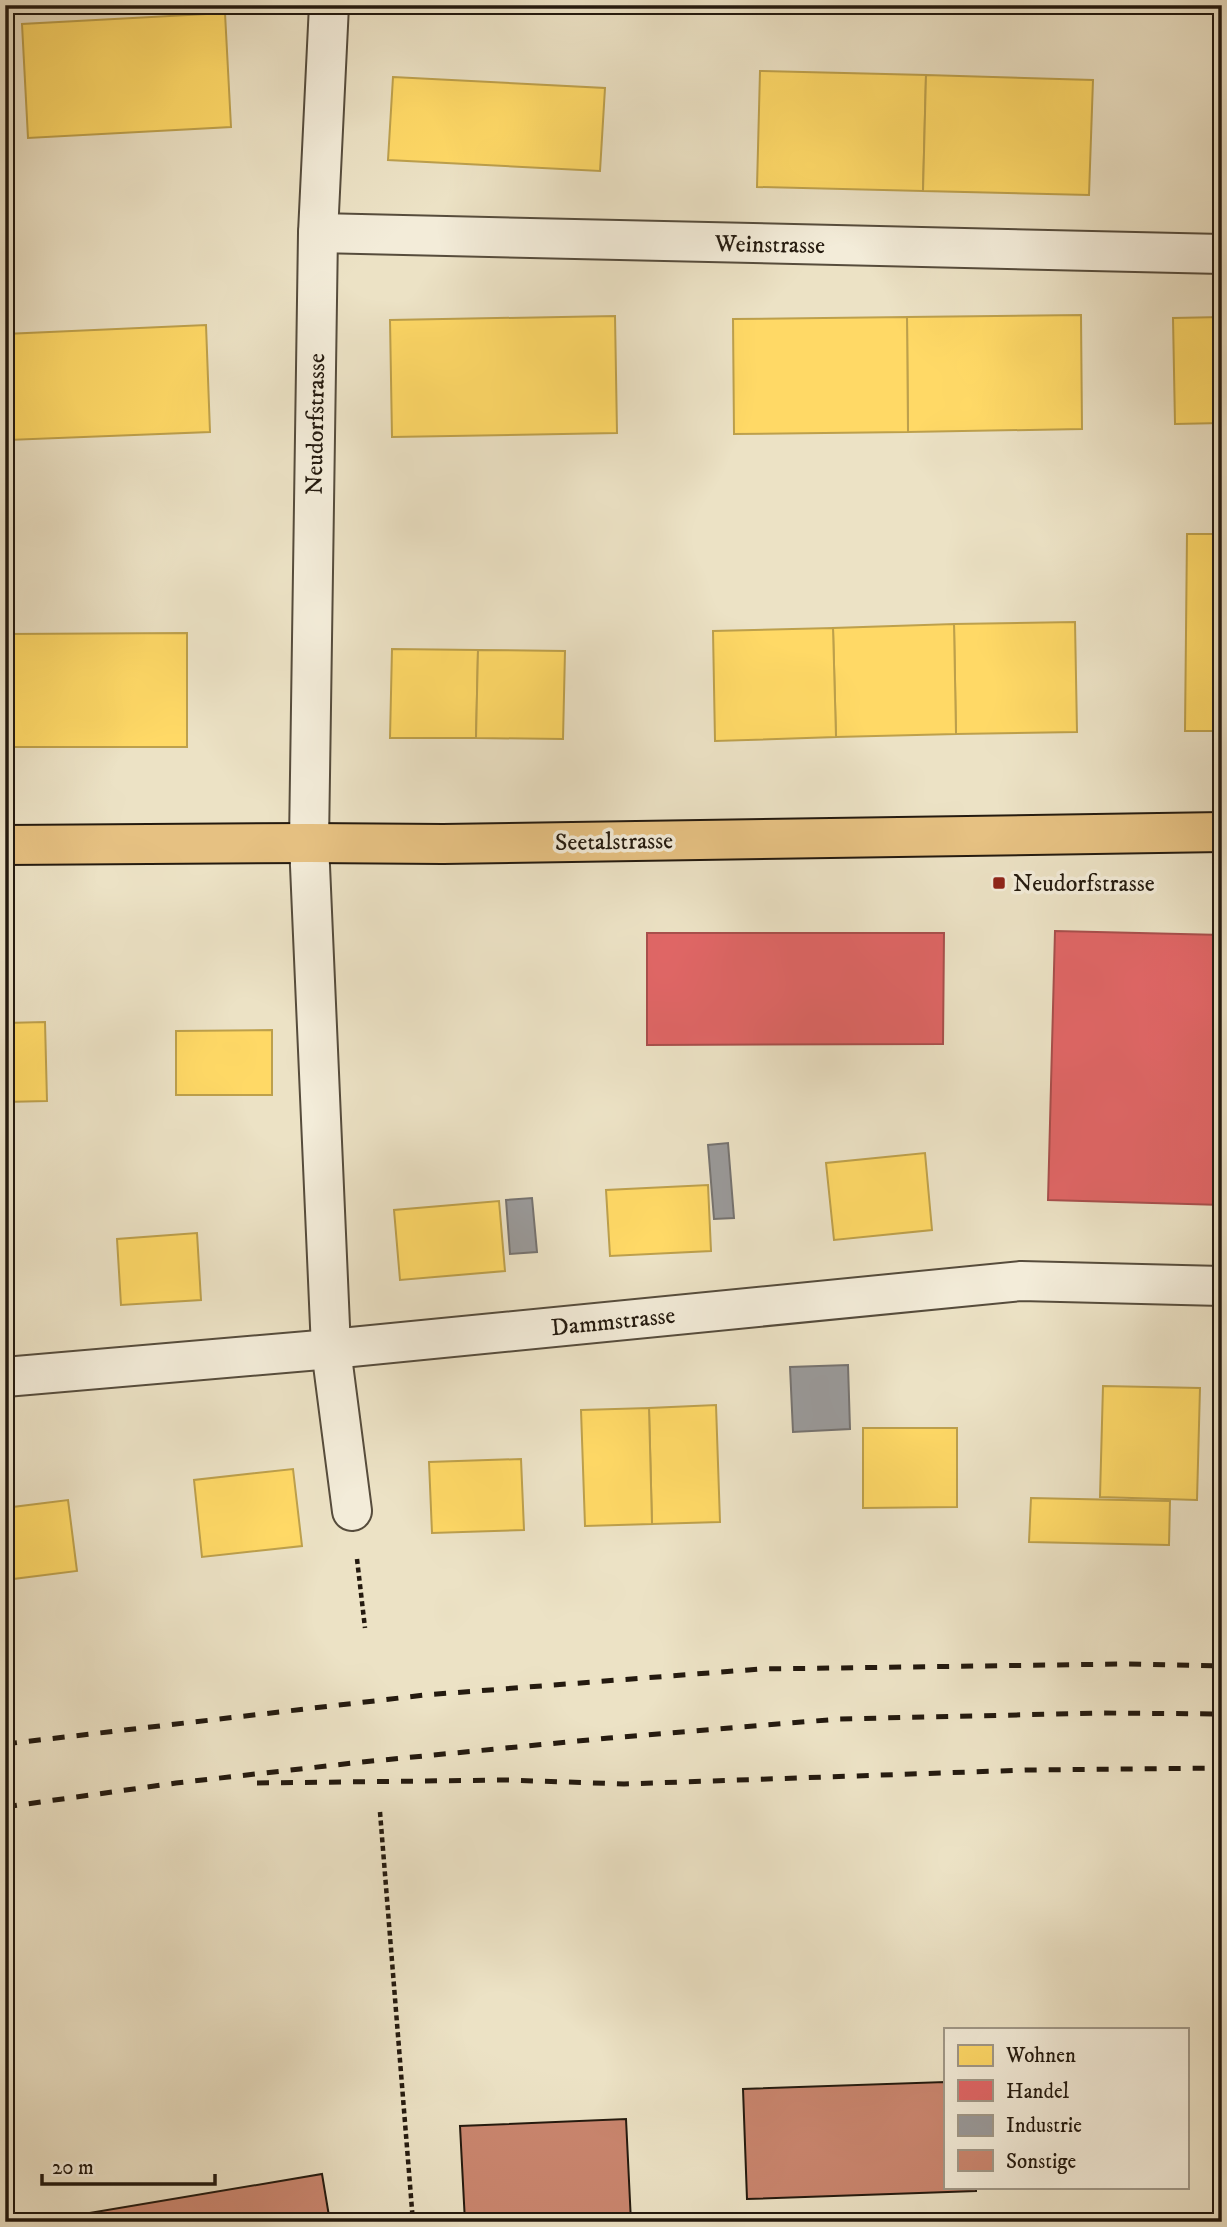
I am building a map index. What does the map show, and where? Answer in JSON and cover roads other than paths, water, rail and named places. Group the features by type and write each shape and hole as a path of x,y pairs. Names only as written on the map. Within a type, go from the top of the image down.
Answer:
{"main road":[{"name":"Seetalstrasse","path":"5,845 443,845 1222,832"}],"street":[{"name":"Neudorfstrasse","path":"329,5 318,233 309,843 331,1349 352,1511"},
{"name":"Weinstrasse","path":"318,233 1222,254"},
{"name":"Dammstrasse","path":"5,1377 331,1349 1021,1281 1222,1286"}],"railway":[{"path":"5,1744 425,1695 760,1669 1123,1664 1222,1666"},
{"path":"5,1807 176,1783 362,1762 839,1719 1101,1713 1222,1714"},
{"path":"257,1783 507,1780 624,1784 1026,1770 1222,1768"}],"place":[{"name":"Neudorfstrasse","path":"999,883"}]}
